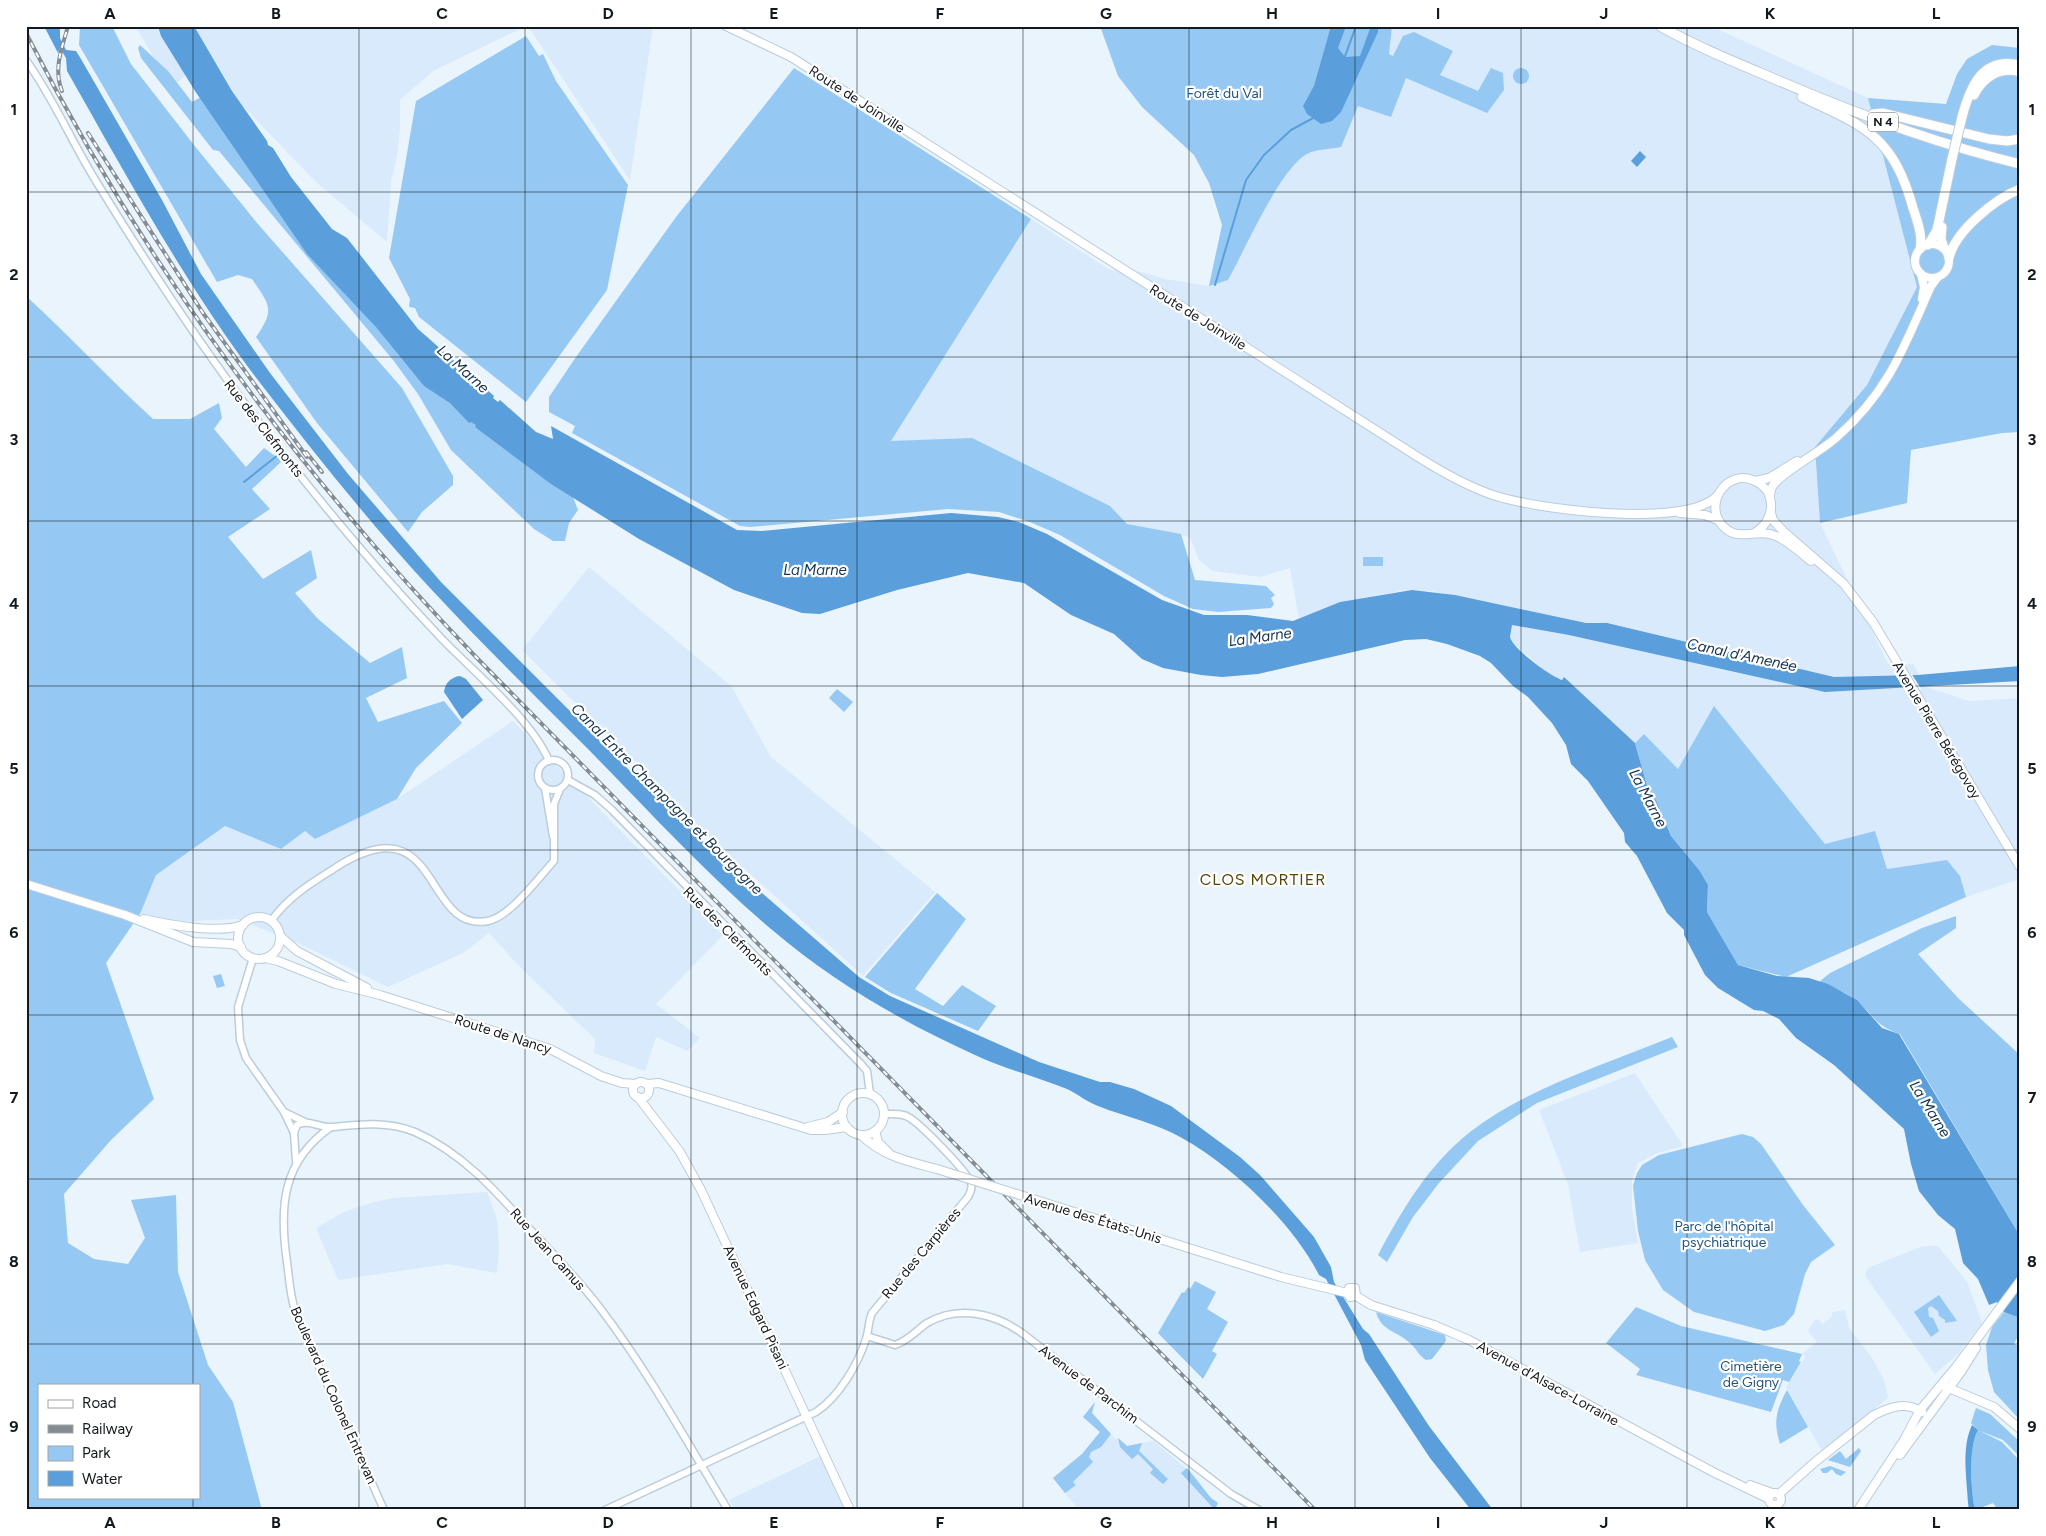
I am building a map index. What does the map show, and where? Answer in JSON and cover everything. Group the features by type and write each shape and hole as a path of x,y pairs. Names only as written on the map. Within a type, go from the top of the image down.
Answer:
{"highway":[{"name":"N 4","path":"1660,26 1750,69 1826,101 1950,146 2020,164"},
{"name":"N 4","path":"1668,26 1758,68 1873,114 1956,142 2020,159"},
{"path":"1924,247 1936,230 1955,160 1970,89 1981,75 1997,65 2010,63 2020,65"},
{"path":"1750,69 1760,78 1851,120 1879,140 1892,155 1904,181 1924,247"},
{"path":"1944,248 1941,231 1955,160 1956,142 1975,93 1985,80 2004,70 2020,72"},
{"path":"1873,114 1883,113 1989,139 2007,141 2020,139"},
{"path":"1949,258 1953,246 1985,211 1995,202 2020,189"}],"main road":[{"name":"Route de Joinville","path":"726,26 791,57 1436,468 1490,494 1518,503 1580,512 1668,512"},
{"path":"1755,481 1774,476 1824,443 1849,420 1871,395 1895,358 1916,314 1924,292 1921,274 1915,262 1924,247 1939,245 1944,248 1949,258 1948,268 1931,286 1899,360 1874,397 1853,422 1827,446 1775,483 1770,497 1773,520 1782,531 1833,573 1852,595"},
{"path":"1921,274 1928,278 1937,278"},
{"path":"1770,497 1761,485 1755,481 1745,479 1734,480 1724,486 1717,496 1715,505 1718,520 1723,527 1733,534 1745,535 1754,533 1773,535 1785,541 1852,595"},
{"path":"1668,512 1701,506 1717,496"},
{"path":"1668,512 1705,516 1718,520"},
{"path":"1754,533 1763,527 1771,513"},
{"name":"Avenue Pierre Bérégovoy","path":"1852,595 1873,622 2020,868"},
{"path":"26,884 125,915 193,942 231,944 241,948 253,958 264,958 276,950 280,936 271,921 256,918 232,928 188,927 125,915"},
{"path":"241,948 239,936 243,924"},
{"name":"Route de Nancy","path":"280,936 297,951 380,995"},
{"name":"Route de Nancy","path":"264,958 278,960 336,984 380,995 550,1049 602,1076 642,1090 666,1085 804,1128 825,1130 847,1127"},
{"name":"Avenue Edgard Pisani","path":"642,1090 649,1112 670,1137 694,1176 850,1510"},
{"path":"804,1128 828,1122 842,1112 846,1102 855,1095 870,1094 879,1100 884,1114 882,1124 875,1131 861,1135 847,1127 842,1112"},
{"path":"875,1131 878,1142 891,1156"},
{"name":"Avenue des États-Unis","path":"861,1135 878,1150 891,1156 1295,1281"},
{"name":"Avenue d'Alsace-Lorraine","path":"1295,1281 1345,1293 1349,1288 1354,1288 1357,1291 1356,1296 1372,1305 1434,1325 1469,1340 1735,1482 1777,1502"},
{"path":"1858,1510 1904,1440 1920,1410 2020,1281"},
{"path":"1864,1510 1969,1360 1986,1326"},
{"path":"1940,1385 1994,1407 2020,1429"},
{"path":"1777,1502 1815,1462 1874,1415 1884,1410 1907,1405 1920,1410 1928,1416"}],"street":[{"name":"Rue des Clefmonts","path":"26,60 136,246 228,381 284,455 369,558 441,638 526,726 543,748 549,761"},
{"path":"271,921 293,896 314,881 350,858 386,846 398,849 412,856 426,872 452,911 472,921 489,921 507,911 554,860 554,804 560,789 568,780 568,772 564,765 557,761 549,761 542,765 538,774 540,784 551,790 560,789"},
{"name":"Rue des Clefmonts","path":"568,780 596,795 612,810 860,1063 867,1072 870,1094"},
{"path":"545,788 550,828 553,837"},
{"name":"Boulevard du Colonel Entrevan","path":"253,958 238,1007 237,1019 240,1040 246,1058 284,1112 295,1136 296,1162 286,1195 283,1222 283,1239 294,1305 310,1346 384,1510"},
{"name":"Boulevard du Colonel Entrevan","path":"284,1112 305,1122"},
{"name":"Rue des Carpières","path":"605,1510 820,1409 837,1392 848,1375 867,1336 867,1324 872,1312 970,1193 971,1183 964,1172 910,1118 897,1114 884,1114"},
{"path":"305,1122 313,1125 316,1134 313,1141 301,1144 295,1136 297,1125 305,1122"},
{"name":"Rue Jean Camus","path":"313,1125 331,1128 349,1124 370,1123 390,1125 414,1132 444,1148 481,1178 561,1261 599,1306 728,1510"},
{"name":"Rue Jean Camus","path":"313,1141 331,1128"},
{"name":"Boulevard du Colonel Entrevan","path":"296,1162 313,1141"},
{"name":"Avenue de Parchim","path":"867,1336 891,1344 906,1339 927,1324 949,1315 982,1314 1001,1320 1022,1333 1231,1494 1259,1510"}],"shaded area":[{"path":"135,26 526,26 433,71 400,100 400,127 397,156 391,181 387,242 316,182 241,104 210,54 172,87"},
{"path":"528,26 653,26 630,180"},
{"path":"1371,26 1711,26 1868,98 1917,287 1867,385 1815,447 1820,523 1888,664 1913,664 1926,687 1969,701 2020,698 2020,879 1966,897 1960,876 1947,860 1887,869 1825,844 1714,707 1678,769 1644,734 1635,743 1564,678 1562,680 1550,675 1514,644 1510,637 1514,608 1432,591 1405,590 1340,602 1299,619 1290,568 1260,577 1213,571 1199,560 1190,537 1127,524 1110,506 891,441 1031,219 1110,270 1137,271 1165,279 1209,286 1222,225"},
{"path":"589,567 731,686 771,757 935,892 863,976 716,843 522,650"},
{"path":"513,721 723,935 656,1004 700,1038 687,1051 656,1037 645,1071 594,1053 595,1039 519,966 489,933 463,953 388,987 300,944 237,919 172,922 140,914 156,875 225,826 281,849 305,831 315,839 397,799"},
{"path":"1635,1073 1682,1144 1681,1147 1657,1153 1638,1163 1632,1180 1632,1209 1638,1243 1580,1252 1568,1184 1539,1110"},
{"path":"487,1192 497,1219 499,1247 497,1273 447,1264 338,1280 316,1228 344,1212 370,1203 394,1198"},
{"path":"1923,1246 1938,1246 1967,1282 1982,1323 1958,1354 1935,1374 1866,1277 1866,1270 1870,1267"},
{"path":"1845,1310 1849,1328 1872,1358 1884,1380 1888,1398 1822,1451 1786,1387 1806,1356 1802,1354 1817,1342 1808,1331 1814,1321 1818,1319 1823,1324 1831,1317 1833,1312"},
{"path":"1095,1402 1092,1413 1116,1440 1118,1438 1127,1446 1153,1441 1193,1474 1211,1498 1218,1503 1215,1510 1079,1510 1053,1478 1082,1454 1100,1432 1083,1417"},
{"path":"821,1456 845,1510 735,1510 729,1500"}],"green space":[{"path":"80,26 112,26 131,64 194,145 257,223 402,388 453,476 453,485 422,512 408,532 317,423 256,337 266,320 268,307 263,295 252,279 238,275 217,282 79,45"},
{"name":"Forêt du Val","path":"1100,26 1392,26 1389,54 1393,56 1403,36 1414,32 1453,51 1440,75 1478,91 1491,68 1503,73 1504,90 1487,113 1406,78 1391,117 1358,106 1341,147 1311,152 1297,162 1274,193 1228,280 1209,286 1222,225 1209,183 1194,155 1142,107 1118,76"},
{"path":"526,36 539,56 543,54 556,81 628,185 607,290 526,402 419,317 415,308 409,307 410,299 389,258 416,101"},
{"path":"140,45 168,71 192,102 203,96 271,192 571,492 578,510 569,523 565,541 553,541 534,529 451,450 418,394 393,360 219,151 213,150 141,58 138,48"},
{"path":"1992,45 2020,48 2020,432 2002,433 1911,450 1907,503 1820,523 1815,447 1867,385 1917,287 1868,98 1946,104 1957,74 1967,59"},
{"path":"794,68 1031,219 891,441 972,438 1110,506 1127,524 1181,534 1195,580 1266,586 1275,595 1271,598 1274,604 1271,608 1218,612 1193,609 1164,596 1060,535 1030,522 999,512 948,509 750,527 740,526 572,433 575,426 549,412 549,397 576,357 676,217"},
{"path":"1521,68 1529,76 1521,84 1513,76"},
{"path":"26,296 153,419 190,419 219,403 222,418 214,429 246,467 264,448 282,461 252,489 270,509 228,537 263,579 311,550 317,578 295,593 318,619 370,663 402,647 407,678 366,698 378,722 444,701 462,723 416,768 397,799 315,839 305,831 281,849 225,826 156,875 140,914 106,963 154,1099 111,1140 64,1194 68,1243 94,1259 128,1264 145,1238 131,1200 176,1195 178,1272 208,1365 233,1402 262,1510 26,1510"},
{"path":"1363,557 1383,557 1383,566 1363,566"},
{"path":"837,689 853,702 844,712 829,698"},
{"path":"1714,706 1825,844 1875,831 1887,869 1947,860 1960,876 1966,897 1786,977 1738,965 1707,912 1708,885 1700,871 1671,836 1656,800 1648,789 1635,743 1644,734 1678,769"},
{"path":"937,893 966,919 915,989 943,1006 962,985 996,1006 978,1031 891,993 865,977"},
{"path":"1956,916 1956,928 1918,954 1958,998 2020,1055 2020,1236 1900,1034 1880,1024 1853,998 1819,982 1830,973 1922,928"},
{"path":"221,974 225,986 217,988 213,976"},
{"path":"1672,1037 1678,1047 1537,1103 1478,1141 1439,1183 1413,1217 1387,1262 1378,1255 1397,1221 1429,1173 1470,1132 1517,1102 1542,1090 1594,1067"},
{"name":"Parc de l'hôpital psychiatrique","path":"1742,1134 1753,1137 1761,1144 1803,1205 1835,1245 1811,1262 1805,1274 1794,1314 1784,1325 1765,1331 1694,1312 1663,1290 1645,1260 1638,1231 1633,1186 1642,1165 1659,1155"},
{"path":"1195,1281 1216,1292 1207,1309 1228,1322 1212,1351 1217,1354 1203,1379 1158,1333 1182,1292 1184,1293 1188,1287 1190,1289"},
{"path":"1939,1295 1957,1321 1945,1323 1945,1320 1939,1316 1938,1311 1931,1306 1928,1308 1929,1317 1933,1318 1939,1331 1931,1337 1914,1312"},
{"name":"Cimetière de Gigny","path":"1636,1307 1681,1326 1802,1354 1799,1361 1801,1362 1789,1382 1783,1380 1771,1412 1636,1375 1640,1369 1606,1343"},
{"path":"1376,1312 1445,1335 1446,1341 1432,1359 1426,1360 1410,1343 1386,1327 1378,1318"},
{"path":"2004,1312 2020,1318 2020,1332 2014,1344 2020,1347 2020,1420 1994,1392 1988,1370 1986,1345 1992,1327"},
{"path":"1787,1390 1808,1427 1780,1444 1776,1423 1780,1404"},
{"path":"1095,1402 1092,1413 1111,1434 1101,1447 1091,1452 1089,1457 1093,1462 1073,1482 1076,1485 1065,1493 1053,1478 1082,1454 1100,1432 1083,1417"},
{"path":"1976,1408 1990,1414 2020,1442 2020,1457 2003,1440 1980,1431 2002,1442 2020,1461 2020,1510 1998,1510 1993,1503 1975,1510 1972,1492 1972,1458 1978,1430 1971,1423"},
{"path":"1118,1438 1127,1446 1142,1443 1139,1451 1168,1479 1163,1484 1150,1473 1153,1469 1138,1454 1132,1459 1120,1447"},
{"path":"1859,1448 1861,1451 1850,1467 1828,1460 1840,1451 1846,1459"},
{"path":"1830,1466 1846,1472 1841,1476 1832,1469 1827,1473 1823,1473 1820,1469"},
{"path":"1187,1468 1211,1498 1218,1503 1215,1510 1181,1473"}],"water":[{"path":"44,26 58,26 60,38 66,50 76,51 162,200 201,274 270,373 348,474 441,582 650,791 710,848 859,977 890,996 1039,1062 1100,1082 1110,1082 1134,1089 1171,1106 1240,1157 1260,1175 1314,1237 1331,1267 1334,1282 1363,1329 1369,1334 1429,1426 1493,1510 1471,1510 1430,1458 1365,1360 1361,1345 1326,1279 1319,1275 1308,1255 1294,1236 1260,1197 1221,1164 1182,1138 1151,1124 1098,1106 1067,1089 975,1055 894,1014 818,966 771,929 723,886 488,649 407,563 362,510 318,457 228,339 156,226 67,71 66,58 60,48 58,53"},
{"name":"La Marne","path":"158,26 194,26 232,91 268,145 273,148 291,177 332,229 347,238 418,329 494,396 493,398 498,402 500,400 536,432 553,439 551,426 737,530 762,531 951,513 998,517 1019,522 1047,534 1162,600 1204,615 1247,615 1293,621 1340,602 1412,590 1455,595 1586,623 1607,623 1834,677 1918,675 2020,666 2020,681 1825,692 1569,635 1512,625 1510,637 1525,655 1541,668 1562,680 1564,677 1635,743 1648,789 1656,800 1671,836 1700,871 1708,885 1707,912 1738,965 1777,976 1809,978 1828,984 1857,1000 1882,1028 1899,1034 2020,1236 2020,1318 2004,1312 1997,1302 1989,1305 1978,1279 1963,1263 1955,1229 1938,1215 1919,1191 1904,1129 1834,1065 1796,1038 1779,1019 1763,1011 1754,1010 1718,988 1705,975 1684,935 1684,930 1667,913 1637,856 1625,842 1624,833 1588,781 1571,764 1566,745 1552,723 1528,697 1513,686 1491,663 1480,656 1447,644 1426,639 1405,640 1258,674 1222,677 1201,675 1163,668 1142,659 1114,634 1071,615 1024,583 968,573 897,590 820,614 802,613 734,590 639,539 551,484 475,427 476,425 471,422 469,423 450,403 424,386 376,327 307,254 195,91 161,36"},
{"path":"1331,26 1346,26 1338,48 1345,57 1360,56 1371,26 1378,26 1378,32 1341,112 1332,121 1321,124 1307,114 1303,106 1314,86"},
{"path":"1640,151 1646,157 1637,167 1631,161"},
{"path":"460,676 466,679 483,700 462,719 444,692 449,681"},
{"path":"1972,1425 1978,1430 1972,1458 1972,1492 1975,1510 1969,1510 1966,1453"}],"pier":[{"path":"1894,673 1911,673 1922,690 1905,690"}],"waterway":[{"path":"1344,59 1356,26"},
{"path":"1215,285 1246,180 1264,155 1291,130 1315,117"},
{"path":"244,482 278,455"}],"railway":[{"path":"62,91 59,83 58,67 68,26"},
{"path":"26,33 120,201 228,362 286,438 410,586 476,657 1315,1510"},
{"path":"88,133 203,313 307,457"},
{"path":"306,452 322,472"}],"district":[{"name":"CLOS MORTIER","path":"1263,879"}],"water label":[{"name":"Canal d'Amenée","path":"1742,655"},
{"name":"Canal Entre Champagne et Bourgogne","path":"667,799"}]}
